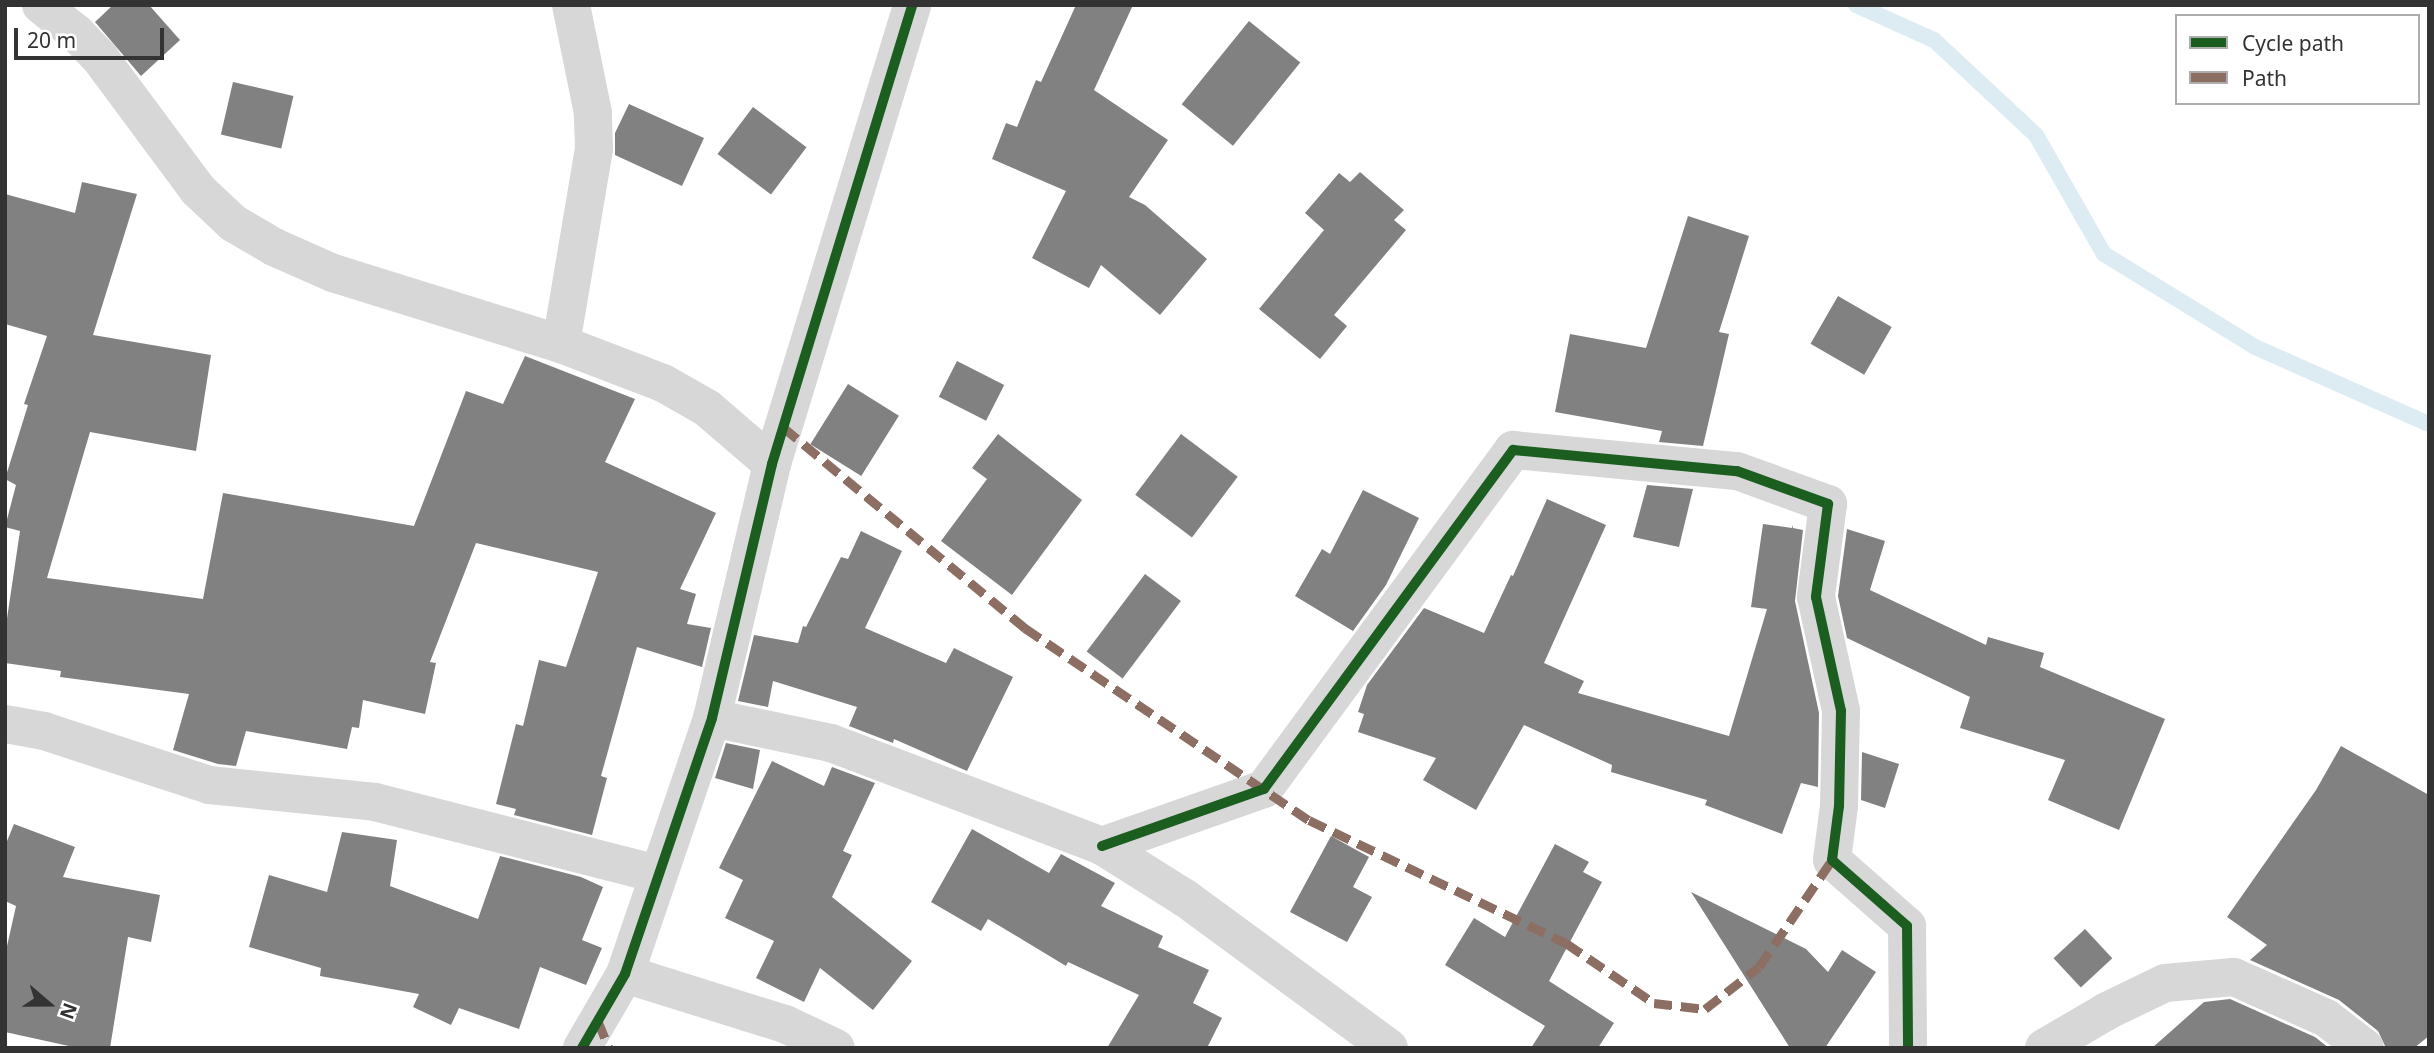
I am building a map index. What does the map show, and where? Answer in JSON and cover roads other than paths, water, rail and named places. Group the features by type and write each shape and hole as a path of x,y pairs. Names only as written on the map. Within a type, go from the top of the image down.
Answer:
{"street":[{"path":"41,5 76,33 100,58 198,190 233,223 274,247 333,273 561,344 663,383 707,408 772,464"},
{"path":"561,344 594,148 593,113 571,5"},
{"path":"582,1048 625,974 712,718 772,464 912,5"},
{"path":"1102,846 1264,789 1513,450 1737,471 1828,504 1816,597 1841,711 1839,806 1832,860 1907,926 1908,1048"},
{"path":"712,718 831,743 1102,846 1185,898 1389,1048"},
{"path":"5,724 44,731 209,785 375,802 658,874"},
{"path":"625,974 785,1024 836,1048"},
{"path":"2045,1048 2107,1011 2165,983 2234,977 2326,1018 2365,1048"}],"waterway":[{"path":"1856,5 1934,40 2036,135 2104,254 2255,347 2429,424"}]}
